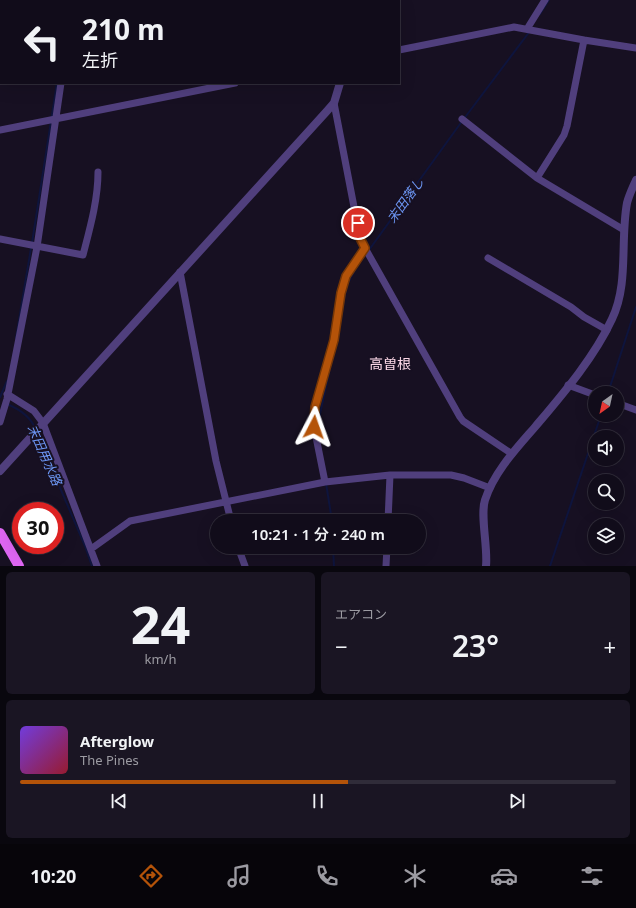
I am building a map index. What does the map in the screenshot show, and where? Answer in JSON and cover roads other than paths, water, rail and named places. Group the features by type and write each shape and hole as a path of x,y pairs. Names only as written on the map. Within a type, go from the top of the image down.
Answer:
{"main road":[{"path":"0,533 19,566"}],"street":[{"path":"527,29 544,0"},
{"path":"400,50 514,27 636,48"},
{"path":"537,178 565,130 584,40"},
{"path":"0,422 7,394 56,119 61,84"},
{"path":"0,130 230,84"},
{"path":"0,471 334,103 340,84"},
{"path":"334,103 360,238 365,248 460,417 463,421 512,454"},
{"path":"462,119 537,178 624,230"},
{"path":"0,239 83,255 92,221 97,193 98,172"},
{"path":"486,566 484,506 490,488 502,467 593,354 607,330 616,309 622,288 624,230 628,201 636,180"},
{"path":"324,482 314,427 315,407 334,340 341,293 346,276 365,248"},
{"path":"488,258 607,330"},
{"path":"180,272 216,461 229,514"},
{"path":"568,386 588,393"},
{"path":"7,394 34,411 43,423 97,566"},
{"path":"624,406 636,410"},
{"path":"91,549 130,521 226,503 324,482 390,475 451,475 464,478 490,488"},
{"path":"388,514 390,475"},
{"path":"241,554 245,566"},
{"path":"386,566 387,554"}],"waterway":[{"name":"末田落し","path":"540,14 549,0"},
{"name":"末田落し","path":"369,250 460,124 530,31"},
{"path":"32,243 57,84"},
{"path":"16,338 31,248"},
{"name":"末田落し","path":"343,305 347,285 358,264 366,254"},
{"path":"610,386 636,307"},
{"name":"末田落し","path":"319,435 320,414 332,359"},
{"path":"0,397 7,381"},
{"name":"末田用水路","path":"7,404 24,413 35,428"},
{"path":"550,566 599,422"},
{"name":"末田用水路","path":"37,434 85,546 92,566"},
{"name":"末田落し","path":"326,483 331,514"},
{"name":"末田落し","path":"333,554 334,566"}],"district":[{"name":"高曽根","path":"390,364"}]}
